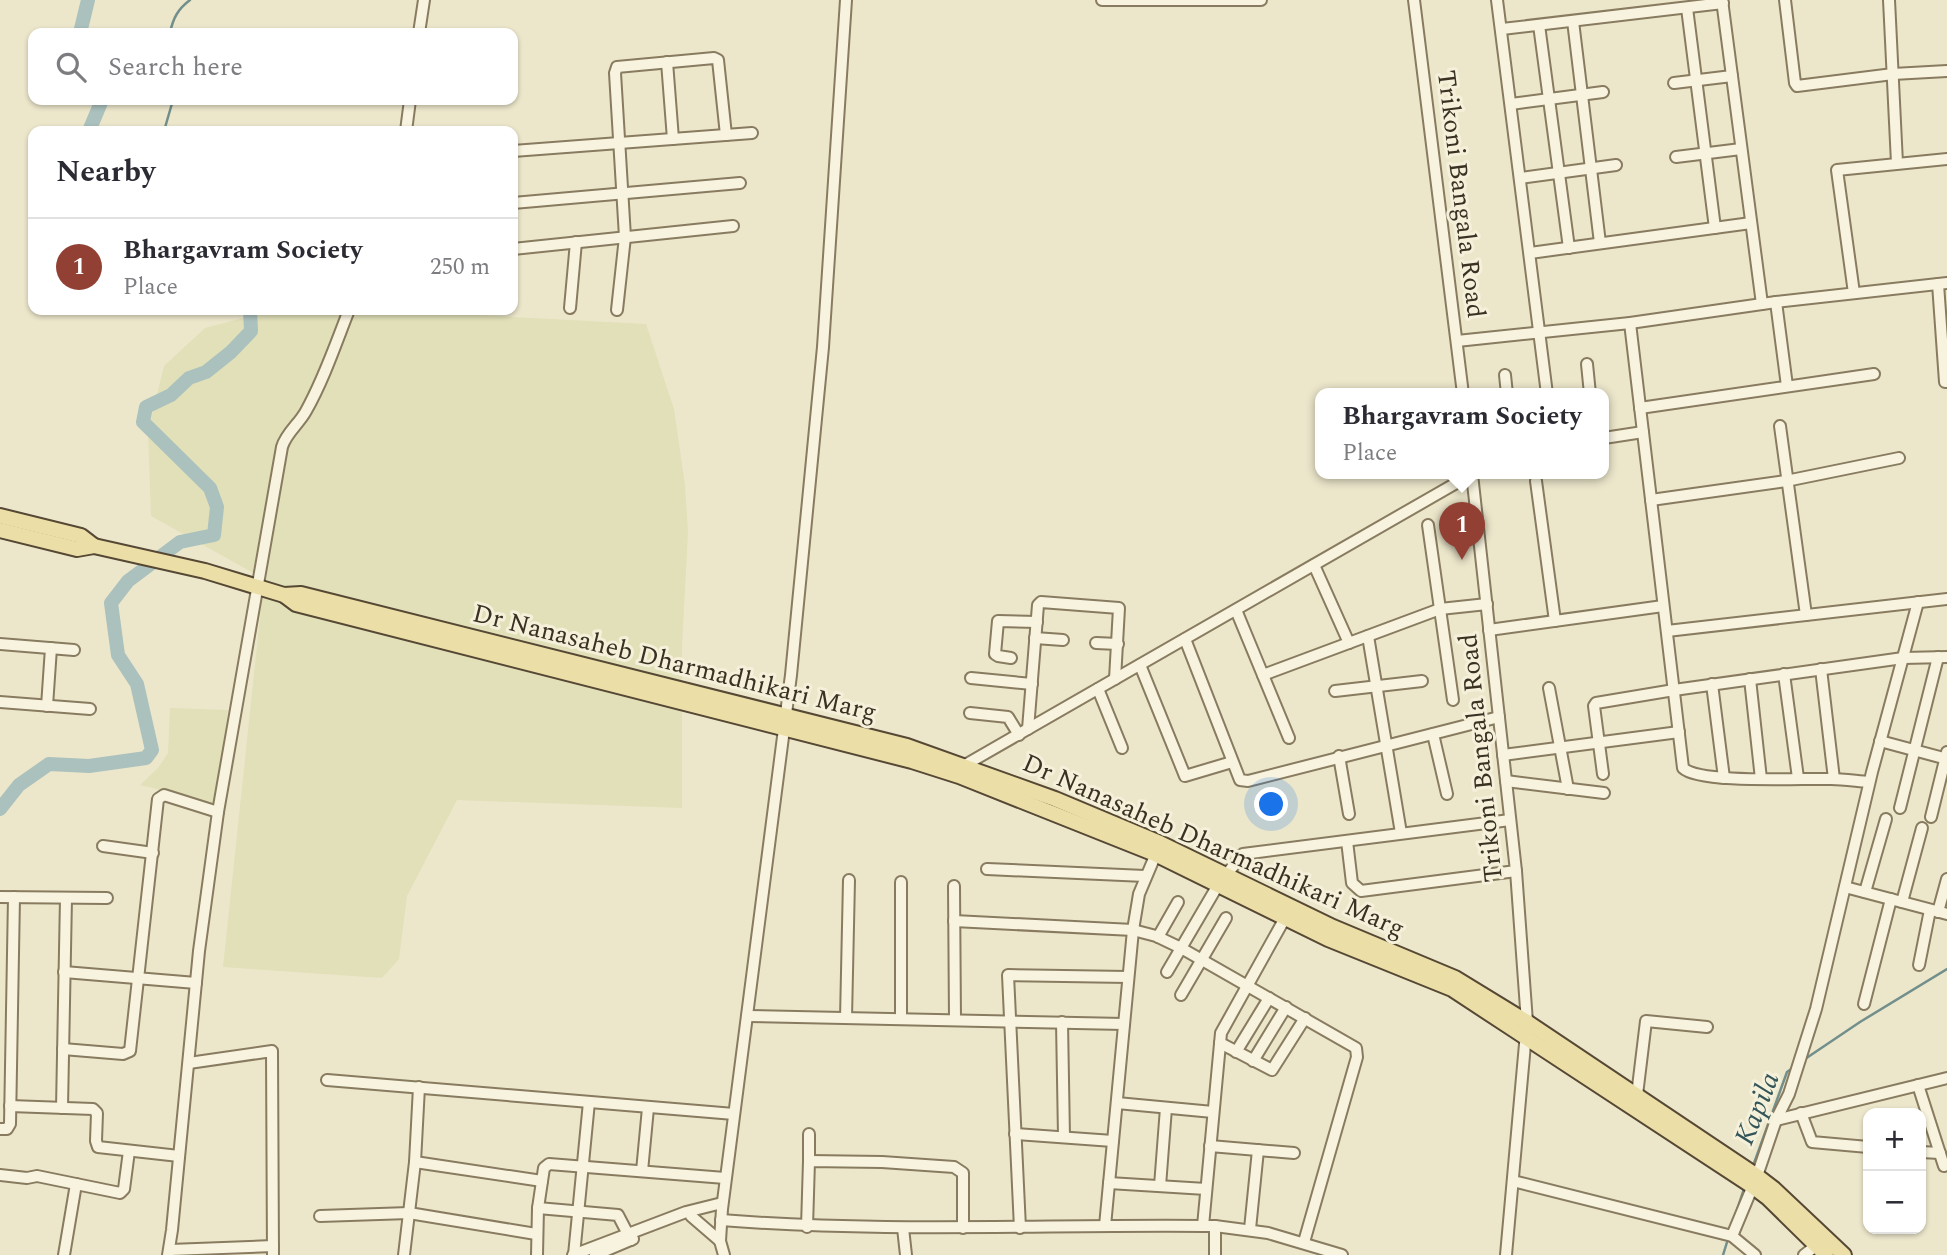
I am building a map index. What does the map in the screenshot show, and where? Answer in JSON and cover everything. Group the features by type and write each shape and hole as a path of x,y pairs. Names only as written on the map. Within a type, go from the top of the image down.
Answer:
{"main road":[{"name":"Dr Nanasaheb Dharmadhikari Marg","path":"0,516 81,536 94,546"},
{"name":"Dr Nanasaheb Dharmadhikari Marg","path":"0,530 77,549 94,546 205,571 284,595 301,594 785,722 907,746 962,771 1055,799 1221,879 1455,978 1527,1022 1634,1101 1755,1181 1774,1189 1844,1255"},
{"name":"Dr Nanasaheb Dharmadhikari Marg","path":"1221,879 1285,918 1358,952 1452,989 1525,1037 1634,1101"},
{"name":"Dr Nanasaheb Dharmadhikari Marg","path":"1755,1181 1768,1198 1822,1250"}],"street":[{"path":"420,28 424,0"},
{"path":"724,1255 720,1241 725,1178 785,722 823,347 846,0"},
{"path":"1102,0 1261,0"},
{"name":"Trikoni Bangala Road","path":"1414,0 1462,388"},
{"path":"1497,0 1546,388"},
{"path":"1785,0 1797,86 1893,74 1947,71"},
{"path":"1889,0 1897,163"},
{"path":"1502,29 1722,2 1762,304"},
{"path":"1687,8 1715,228"},
{"path":"1573,21 1600,243"},
{"path":"1539,25 1569,248"},
{"path":"617,310 625,237 615,70 620,65 714,58 719,61 726,135"},
{"path":"667,62 673,139"},
{"path":"1674,83 1732,76"},
{"path":"1511,104 1603,92"},
{"path":"407,126 409,105"},
{"path":"518,151 752,133"},
{"path":"1676,157 1741,149"},
{"path":"1854,293 1837,170 1947,159"},
{"path":"1521,178 1616,165"},
{"path":"518,203 740,183"},
{"path":"1530,253 1751,223"},
{"path":"518,248 733,226"},
{"path":"570,308 576,242"},
{"path":"1457,341 1630,323 1776,302 1943,284 1947,382"},
{"path":"1776,302 1787,387"},
{"path":"189,1063 272,1051 273,1250 169,1252 196,984 218,812 256,586 284,441 305,413 347,315"},
{"path":"1630,323 1684,770 1691,774 1724,778 1869,782"},
{"path":"1587,364 1589,388"},
{"path":"1640,408 1874,374"},
{"path":"1505,375 1506,388"},
{"path":"1780,426 1806,615"},
{"path":"1609,437 1643,432"},
{"path":"1651,500 1786,481 1899,458"},
{"path":"962,771 1023,732 1463,479"},
{"name":"Trikoni Bangala Road","path":"1473,479 1516,871 1527,1022 1506,1255"},
{"path":"1536,481 1555,621"},
{"path":"1428,525 1453,700"},
{"path":"1314,565 1349,643"},
{"path":"1667,631 1947,599"},
{"path":"1023,732 1031,684 1038,605 1043,601 1118,607 1120,611 1115,679"},
{"path":"1732,1236 1776,1120 1789,1094 1816,1009 1869,782 1918,603"},
{"path":"1263,675 1440,609 1486,604"},
{"path":"1489,630 1663,606"},
{"path":"1236,610 1289,738"},
{"path":"1011,658 995,653 998,621 1037,622"},
{"path":"1368,636 1401,833"},
{"path":"1035,638 1063,640"},
{"path":"1185,639 1238,778 1244,781 1499,718"},
{"path":"1096,643 1118,644"},
{"path":"0,644 74,650"},
{"path":"47,706 51,648"},
{"path":"1603,774 1594,706 1596,703 1903,658 1942,657 1900,808"},
{"path":"1140,665 1185,776 1232,762"},
{"path":"1821,669 1834,779"},
{"path":"1784,674 1798,778"},
{"path":"971,678 1031,684"},
{"path":"1750,679 1761,779"},
{"path":"1335,691 1422,681"},
{"path":"1712,684 1724,778"},
{"path":"1549,688 1568,789"},
{"path":"1098,689 1122,748"},
{"path":"0,702 90,709"},
{"path":"970,713 1008,717 1023,732"},
{"path":"1503,755 1679,732"},
{"path":"1433,734 1447,793"},
{"path":"1880,741 1947,756 1931,817"},
{"path":"1339,756 1349,814"},
{"path":"1506,781 1604,793"},
{"path":"63,1049 123,1054 130,1051 158,799 164,795 218,812"},
{"path":"1865,892 1886,819"},
{"path":"1167,972 1221,879 1239,856 1249,852 1510,820"},
{"path":"1902,902 1922,828"},
{"path":"1347,841 1352,883 1361,891 1516,871"},
{"path":"103,846 153,853"},
{"path":"1105,1226 1133,930 1139,894 1158,849"},
{"path":"987,869 1145,876"},
{"path":"1919,965 1939,912 1947,879"},
{"path":"846,1018 849,880"},
{"path":"901,882 901,1019"},
{"path":"954,886 955,1020"},
{"path":"1845,887 1939,912"},
{"path":"0,897 107,898"},
{"path":"0,1129 9,1127 14,897"},
{"path":"62,1108 66,898"},
{"path":"1864,1004 1891,899"},
{"path":"1158,937 1178,902"},
{"path":"1181,995 1226,918"},
{"path":"1203,1226 1220,1043 1225,1024 1285,918"},
{"path":"954,921 1133,930 1158,937 1353,1047 1357,1054 1307,1247"},
{"path":"64,972 196,984"},
{"path":"1020,1228 1008,975 1128,977"},
{"path":"1236,1052 1269,998"},
{"path":"1253,1061 1286,1007"},
{"path":"747,1016 1124,1024"},
{"path":"1220,1043 1272,1070 1305,1018"},
{"path":"1634,1101 1646,1021 1707,1027"},
{"path":"1062,1022 1064,1137"},
{"path":"1776,1120 1947,1078"},
{"path":"327,1080 734,1114"},
{"path":"1918,1085 1942,1142 1940,1153 1944,1166"},
{"path":"404,1255 415,1162 419,1087"},
{"path":"589,1101 574,1255 691,1216 722,1211"},
{"path":"1117,1103 1213,1112"},
{"path":"10,1106 96,1111 98,1147 179,1156"},
{"path":"642,1171 648,1108"},
{"path":"1160,1186 1166,1108"},
{"path":"1801,1114 1812,1142 1863,1147"},
{"path":"807,1227 809,1134"},
{"path":"1015,1134 1113,1141"},
{"path":"1210,1146 1294,1153"},
{"path":"1250,1229 1258,1150"},
{"path":"0,1175 27,1178 37,1176 118,1193 123,1191 129,1151"},
{"path":"1926,1152 1940,1153"},
{"path":"809,1161 954,1167 963,1173 963,1228"},
{"path":"415,1162 542,1181"},
{"path":"537,1255 538,1208 544,1168 549,1164 725,1178"},
{"path":"1513,1181 1732,1236 1755,1255"},
{"path":"1109,1183 1206,1189"},
{"path":"64,1255 76,1184"},
{"path":"538,1208 618,1215 630,1237"},
{"path":"595,1255 686,1212 722,1211 807,1227 1215,1226 1250,1229 1342,1255"},
{"path":"320,1216 410,1213 536,1234"},
{"path":"691,1216 720,1241"},
{"path":"1215,1226 1215,1255"},
{"path":"903,1228 906,1255"},
{"path":"1804,1255 1822,1250"}],"green space":[{"path":"254,315 476,315 646,324 674,409 685,485 688,532 682,647 682,808 457,800 407,896 399,959 382,978 223,967 264,579 151,516 148,431 164,366 205,328"},
{"path":"170,708 228,710 215,803 140,785 158,768 168,753"}],"waterway":[{"path":"81,28 88,0"},
{"path":"172,28 177,14 190,0"},
{"path":"91,126 100,105"},
{"path":"165,126 172,105"},
{"path":"0,809 19,785 49,764 89,766 146,758 152,750 137,684 118,655 111,603 128,581 180,542 214,535 217,507 210,488 143,422 146,407 171,395 189,378 206,372 231,352 251,331 250,315"},
{"name":"Kapila","path":"1805,1059 1947,969"},
{"name":"Kapila","path":"1753,1166 1787,1072 1794,1067"},
{"name":"Kapila","path":"1735,1216 1744,1189"},
{"name":"Kapila","path":"1723,1255 1728,1239"}],"place":[{"name":"Bhargavram Society","path":"1462,560"}]}
